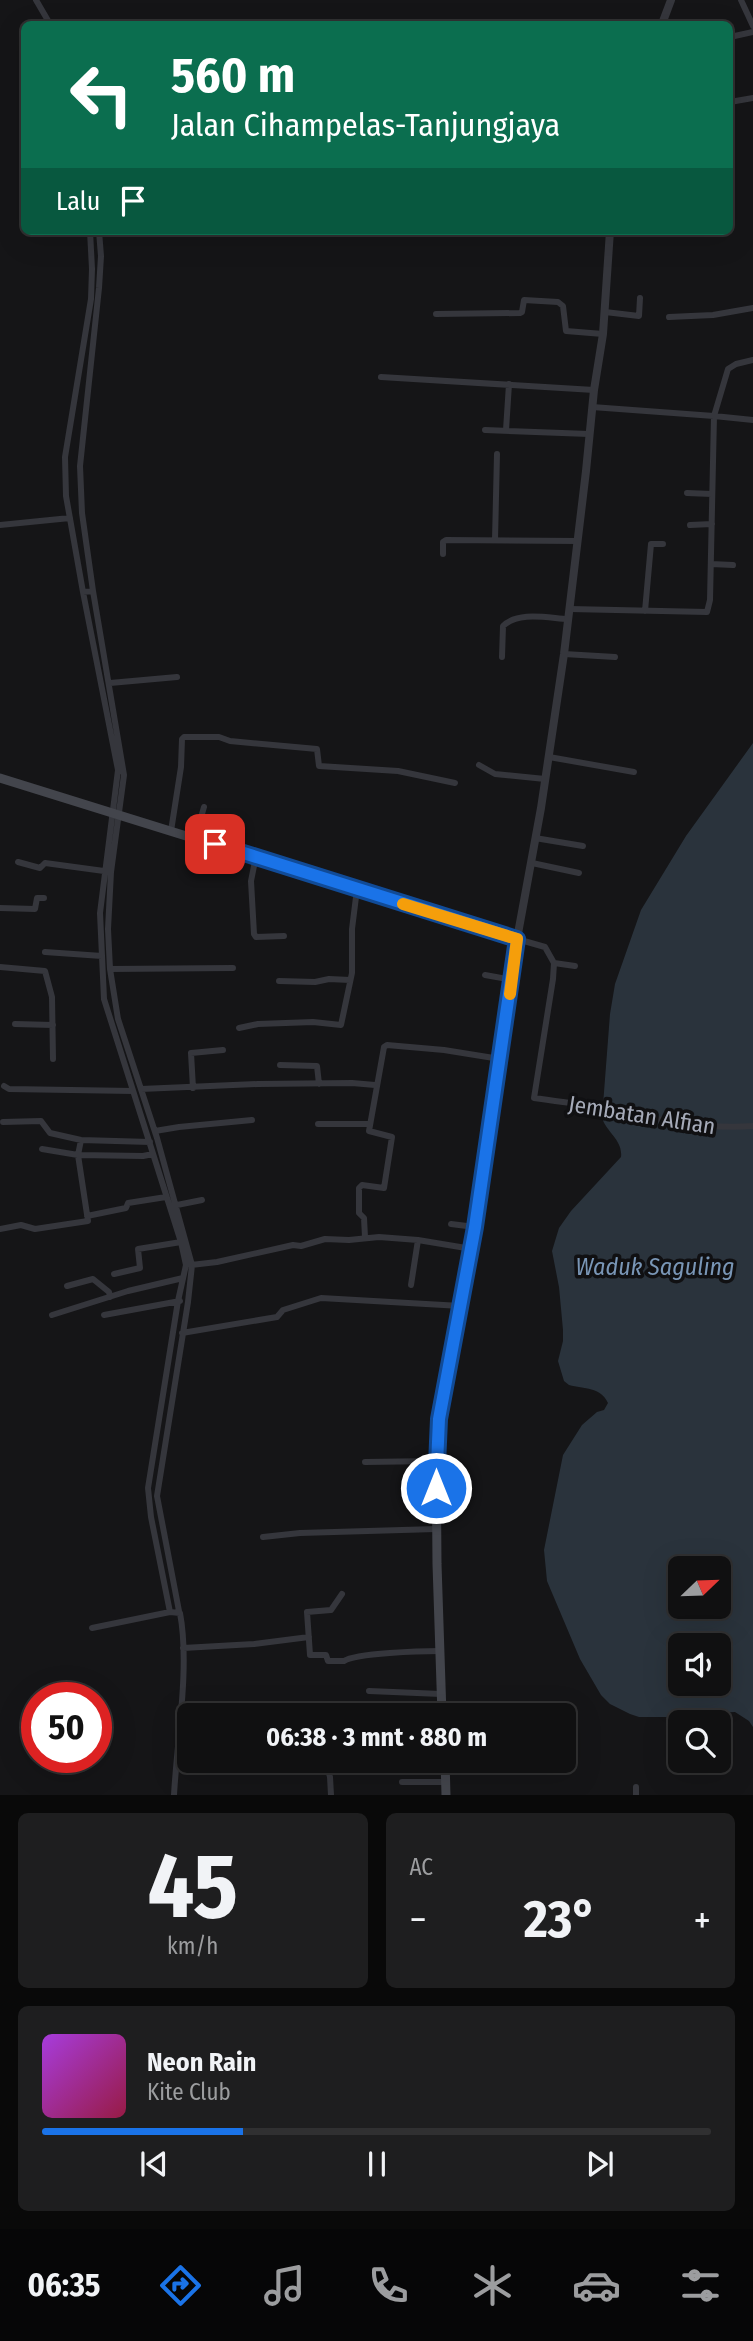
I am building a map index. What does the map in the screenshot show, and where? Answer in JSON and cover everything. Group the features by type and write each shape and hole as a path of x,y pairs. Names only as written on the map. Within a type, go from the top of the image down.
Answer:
{"main road":[{"path":"0,778 517,939 472,1248 439,1419 435,1461 441,1703"},
{"path":"446,1773 446,1795"}],"street":[{"path":"36,0 48,21"},
{"path":"663,21 671,0"},
{"path":"741,0 753,26"},
{"path":"733,36 753,32"},
{"path":"733,101 753,98"},
{"path":"90,235 90,299 65,457 66,496 88,592 118,770 111,872 104,914 110,969 108,998"},
{"path":"99,235 99,278 80,466 88,592 100,656 110,683 124,775 104,871 102,956 108,998 138,1091 166,1197 189,1265 178,1301 148,1488 151,1517 170,1612"},
{"path":"575,966 554,963 545,947 517,939 532,863 570,609 594,390 603,334 610,235"},
{"path":"605,312 639,316 640,298"},
{"path":"436,314 520,313 524,300 558,302 563,306 566,331 603,334"},
{"path":"669,317 713,315 753,308"},
{"path":"570,609 707,612 710,606 714,416 729,368 753,360"},
{"path":"381,377 594,390"},
{"path":"506,430 509,384"},
{"path":"592,407 753,420"},
{"path":"485,429 589,434"},
{"path":"495,540 497,454"},
{"path":"687,494 712,494"},
{"path":"0,525 70,518"},
{"path":"690,524 712,524"},
{"path":"443,554 445,540 578,541"},
{"path":"645,611 651,544 663,544"},
{"path":"711,565 733,565"},
{"path":"502,657 503,626 509,620 521,617 568,619"},
{"path":"564,654 615,657"},
{"path":"110,683 177,677"},
{"path":"171,831 184,737 219,737 230,741 317,750 319,766 398,771 455,783"},
{"path":"549,757 634,772"},
{"path":"479,765 498,775 545,779"},
{"path":"195,838 204,807"},
{"path":"536,838 583,846"},
{"path":"256,856 251,881 254,934 256,937 284,936"},
{"path":"18,862 40,868 45,863 104,871"},
{"path":"532,863 579,873"},
{"path":"239,1028 258,1024 313,1022 341,1025 352,973 352,929 357,889"},
{"path":"0,908 35,909 37,898 44,898"},
{"path":"45,952 102,956"},
{"name":"Jembatan Alfian","path":"554,963 534,1098 704,1127 753,1126"},
{"path":"0,967 45,971 51,988 53,1059"},
{"path":"110,969 233,968"},
{"path":"485,975 513,980"},
{"path":"279,981 350,980"},
{"path":"15,1024 52,1024"},
{"path":"365,1237 364,1218 359,1213 359,1188 362,1185 384,1188 392,1137 369,1132 383,1048 387,1045 500,1059"},
{"path":"192,1087 191,1053 223,1050"},
{"path":"281,1065 317,1066 318,1084"},
{"path":"4,1086 9,1089 54,1091 138,1091 258,1084 375,1085"},
{"path":"138,1091 155,1131 177,1205 189,1265 188,1302 157,1496 179,1611 183,1648 174,1795"},
{"path":"155,1131 252,1120"},
{"path":"3,1122 41,1121 50,1133 81,1140 150,1142"},
{"path":"318,1125 369,1124"},
{"path":"0,1229 20,1225 35,1229 86,1223 88,1220 78,1155 81,1140"},
{"path":"43,1149 78,1155 153,1154"},
{"path":"87,1216 126,1208 128,1203 166,1197"},
{"path":"177,1205 202,1200"},
{"path":"451,1224 475,1227"},
{"path":"189,1265 208,1264 325,1239 349,1240 365,1237 418,1240 472,1248"},
{"path":"411,1285 418,1240"},
{"path":"114,1275 140,1268 138,1249 181,1242"},
{"path":"52,1315 128,1291 183,1278"},
{"path":"67,1286 93,1279 109,1292 110,1297"},
{"path":"128,1291 133,1308"},
{"path":"182,1333 277,1317 283,1310 321,1297 461,1306"},
{"path":"104,1315 178,1301 188,1302"},
{"path":"365,1462 435,1461"},
{"path":"263,1537 300,1533 436,1529"},
{"path":"342,1594 331,1610 307,1612 310,1656 326,1655 328,1661 344,1661 361,1656 440,1651"},
{"path":"92,1628 179,1611"},
{"path":"183,1648 254,1644 309,1637"},
{"path":"369,1691 441,1694"},
{"path":"329,1773 331,1795"},
{"path":"402,1782 446,1782"}],"water":[{"name":"Waduk Saguling","path":"753,743 753,1727 749,1721 731,1710 668,1710 668,1717 639,1717 610,1704 601,1695 580,1659 547,1581 544,1550 563,1455 582,1425 597,1412 604,1410 608,1403 597,1391 569,1385 564,1381 558,1361 563,1330 552,1251 559,1228 571,1211 621,1157 620,1146 602,1118 610,1014 615,984 641,910 686,836"}],"slow traffic":[{"path":"403,904 517,939 510,994"}],"route":[{"path":"215,844 517,939 475,1227 436,1437 436,1488"}]}
